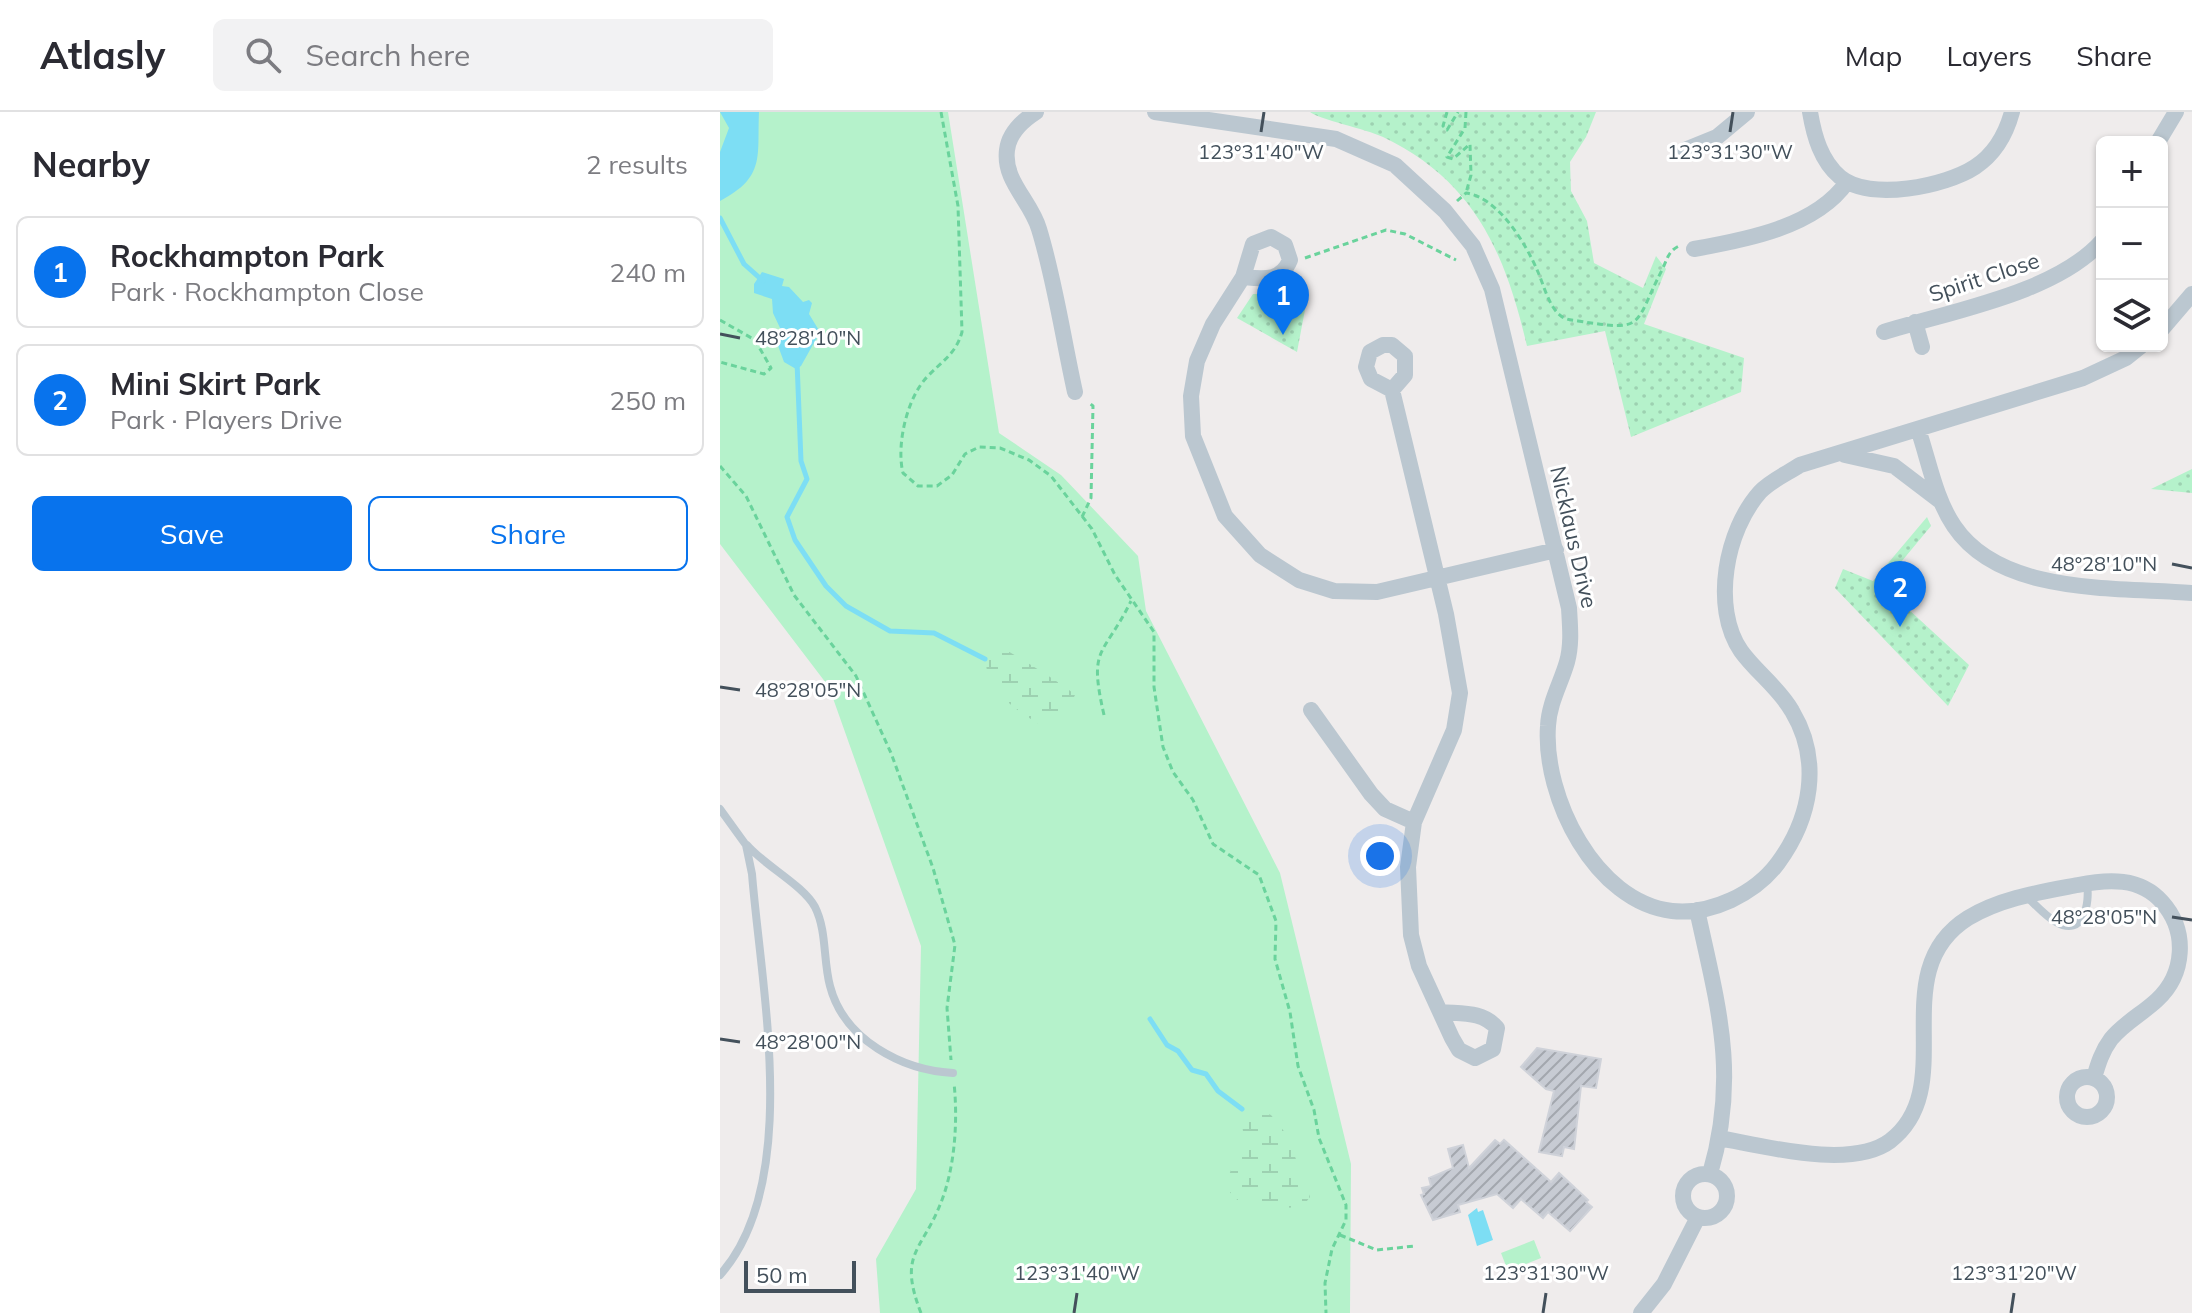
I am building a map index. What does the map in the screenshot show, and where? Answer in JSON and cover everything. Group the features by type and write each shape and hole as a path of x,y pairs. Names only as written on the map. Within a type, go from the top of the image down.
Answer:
{"street":[{"path":"1036,112 1021,121 1012,136 1007,148 1007,168 1039,227 1075,392"},
{"name":"Nicklaus Drive","path":"1155,112 1204,116 1336,139 1395,165 1445,211 1473,246 1492,289 1556,550 1571,633 1568,660 1548,726 1550,760 1561,800 1584,851 1603,877 1623,894 1673,911 1697,910 1745,893 1770,874 1792,844 1807,809 1810,774 1807,742 1792,709 1740,649 1727,614 1727,567 1737,526 1761,491 1800,465 2083,378 2134,352"},
{"path":"1685,150 1717,137 1747,112"},
{"path":"1810,112 1822,153 1847,182 1874,189 1901,190 1963,173 1995,148 2012,112"},
{"path":"2162,136 2176,112"},
{"path":"1692,246 1778,230 1837,196 1847,182"},
{"name":"Spirit Close","path":"1884,332 2050,281 2084,260 2096,247"},
{"path":"1243,277 1213,324 1197,361 1191,396 1193,436 1225,516 1260,555 1299,580 1323,587 1377,592 1556,550"},
{"path":"2168,322 2192,294"},
{"name":"Spirit Close","path":"1915,322 1922,347"},
{"path":"1392,390 1459,672 1459,703 1454,730 1414,822 1408,867 1411,935 1419,966 1441,1012"},
{"path":"1918,429 1941,502 1955,528 1995,563 2043,581 2192,593"},
{"name":"Nicklaus Drive","path":"1837,454 1894,466 1941,502"},
{"path":"1311,710 1371,794 1385,809 1414,822"},
{"path":"1719,1138 1838,1156 1869,1152 1896,1135 1919,1100 1924,995 1930,964 1938,949 1969,918 2025,895 2114,880 2147,890 2169,911 2180,945 2177,969 2168,987 2113,1036 2102,1053 2094,1078"},
{"path":"1697,910 1717,992 1725,1043 1719,1138 1710,1174"},
{"path":"1699,1174 1710,1174 1721,1179 1727,1190 1727,1202 1721,1212 1710,1218 1698,1217 1683,1201 1684,1190 1699,1174"},
{"path":"1641,1313 1664,1284 1698,1217"}],"lane":[{"path":"720,809 764,865 813,904 822,925 830,989 841,1012 855,1028 883,1053 903,1065 953,1073"},
{"path":"720,1275 736,1257 751,1228 763,1185 767,1135 770,1070 766,1001 746,845"},
{"path":"2025,895 2057,923 2072,925 2080,922 2087,911 2086,883"}],"path":[{"path":"941,112 959,217 962,332 954,351 920,385 908,415 900,454 903,473 918,486 937,486 945,482 971,449 1000,448 1029,460 1051,476 1082,517 1155,638 1154,687 1163,747 1173,772 1193,800 1213,844 1259,875 1276,921 1275,959 1290,1012 1298,1066 1314,1110 1319,1138 1346,1205 1346,1220 1332,1249 1325,1283 1326,1313"},
{"path":"1447,112 1443,126 1447,130 1458,112"},
{"path":"1451,206 1466,193 1471,175 1470,144 1458,155 1447,159 1465,128 1466,112"},
{"path":"1466,193 1478,195 1495,208 1536,267 1559,315 1573,321 1611,328 1634,323 1642,315 1669,252 1692,246"},
{"path":"1300,260 1386,230 1412,237 1452,261 1456,260 1453,255"},
{"path":"720,320 755,340 771,368 764,374 720,362"},
{"path":"1075,392 1093,406 1091,498 1082,517"},
{"path":"720,466 746,496 794,595 856,676 891,753 933,868 955,945 947,1008 956,1126 940,1205 914,1249 911,1277 921,1313"},
{"path":"1104,715 1096,664 1099,650 1131,601"},
{"path":"1340,1235 1377,1250 1415,1246"}],"green space":[{"path":"720,112 948,112 999,433 1061,475 1138,556 1146,611 1280,873 1351,1164 1350,1313 880,1313 876,1259 916,1189 921,946 829,687 720,544"},
{"path":"1310,112 1596,112 1586,137 1570,162 1571,191 1587,221 1594,263 1643,288 1656,256 1666,269 1644,324 1744,358 1741,392 1631,437 1605,331 1527,346 1508,280 1496,251 1463,198 1441,175 1415,155 1383,137"},
{"path":"1285,290 1308,294 1297,352 1237,318 1253,294 1281,294"},
{"path":"2192,469 2192,493 2151,489"},
{"path":"1927,517 1931,526 1882,585 1969,665 1948,706 1835,588 1843,569 1873,581"},
{"path":"995,645 1075,695 1066,713 1039,724 1009,703 992,684 988,673 988,649"},
{"path":"1249,1107 1271,1115 1287,1135 1310,1197 1303,1206 1257,1207 1236,1199 1230,1191 1229,1176 1244,1141 1242,1109"},
{"path":"1534,1240 1541,1258 1508,1271 1501,1253"}],"water":[{"path":"720,112 759,112 758,153 752,174 735,192 720,201 720,152 729,128"},
{"path":"762,272 784,279 782,286 789,287 803,302 809,300 812,303 809,314 820,332 801,366 796,369 784,362 777,343 781,330 773,313 772,299 754,293 754,284"},
{"path":"1477,1208 1478,1212 1483,1210 1493,1240 1477,1246 1468,1215"}],"building":[{"path":"1537,1048 1601,1059 1596,1088 1581,1086 1574,1149 1564,1147 1562,1156 1539,1152 1554,1091 1546,1089 1521,1067"},
{"path":"1495,1140 1500,1144 1504,1140 1551,1182 1559,1173 1588,1200 1586,1202 1592,1207 1570,1231 1548,1212 1543,1218 1521,1199 1513,1208 1497,1194 1458,1205 1460,1212 1433,1220 1421,1195 1424,1194 1422,1188 1431,1186 1429,1178 1453,1168 1448,1149 1463,1145 1469,1168"}],"waterway":[{"path":"720,218 744,264 763,281"},
{"path":"797,362 801,461 807,479 787,517 795,540 826,586 846,606 890,631 934,633 985,659"},
{"path":"1150,1019 1167,1045 1178,1051 1192,1070 1206,1074 1218,1091 1242,1109"}],"place":[{"name":"Rockhampton Park","path":"1283,335"},
{"name":"Mini Skirt Park","path":"1900,627"}]}
